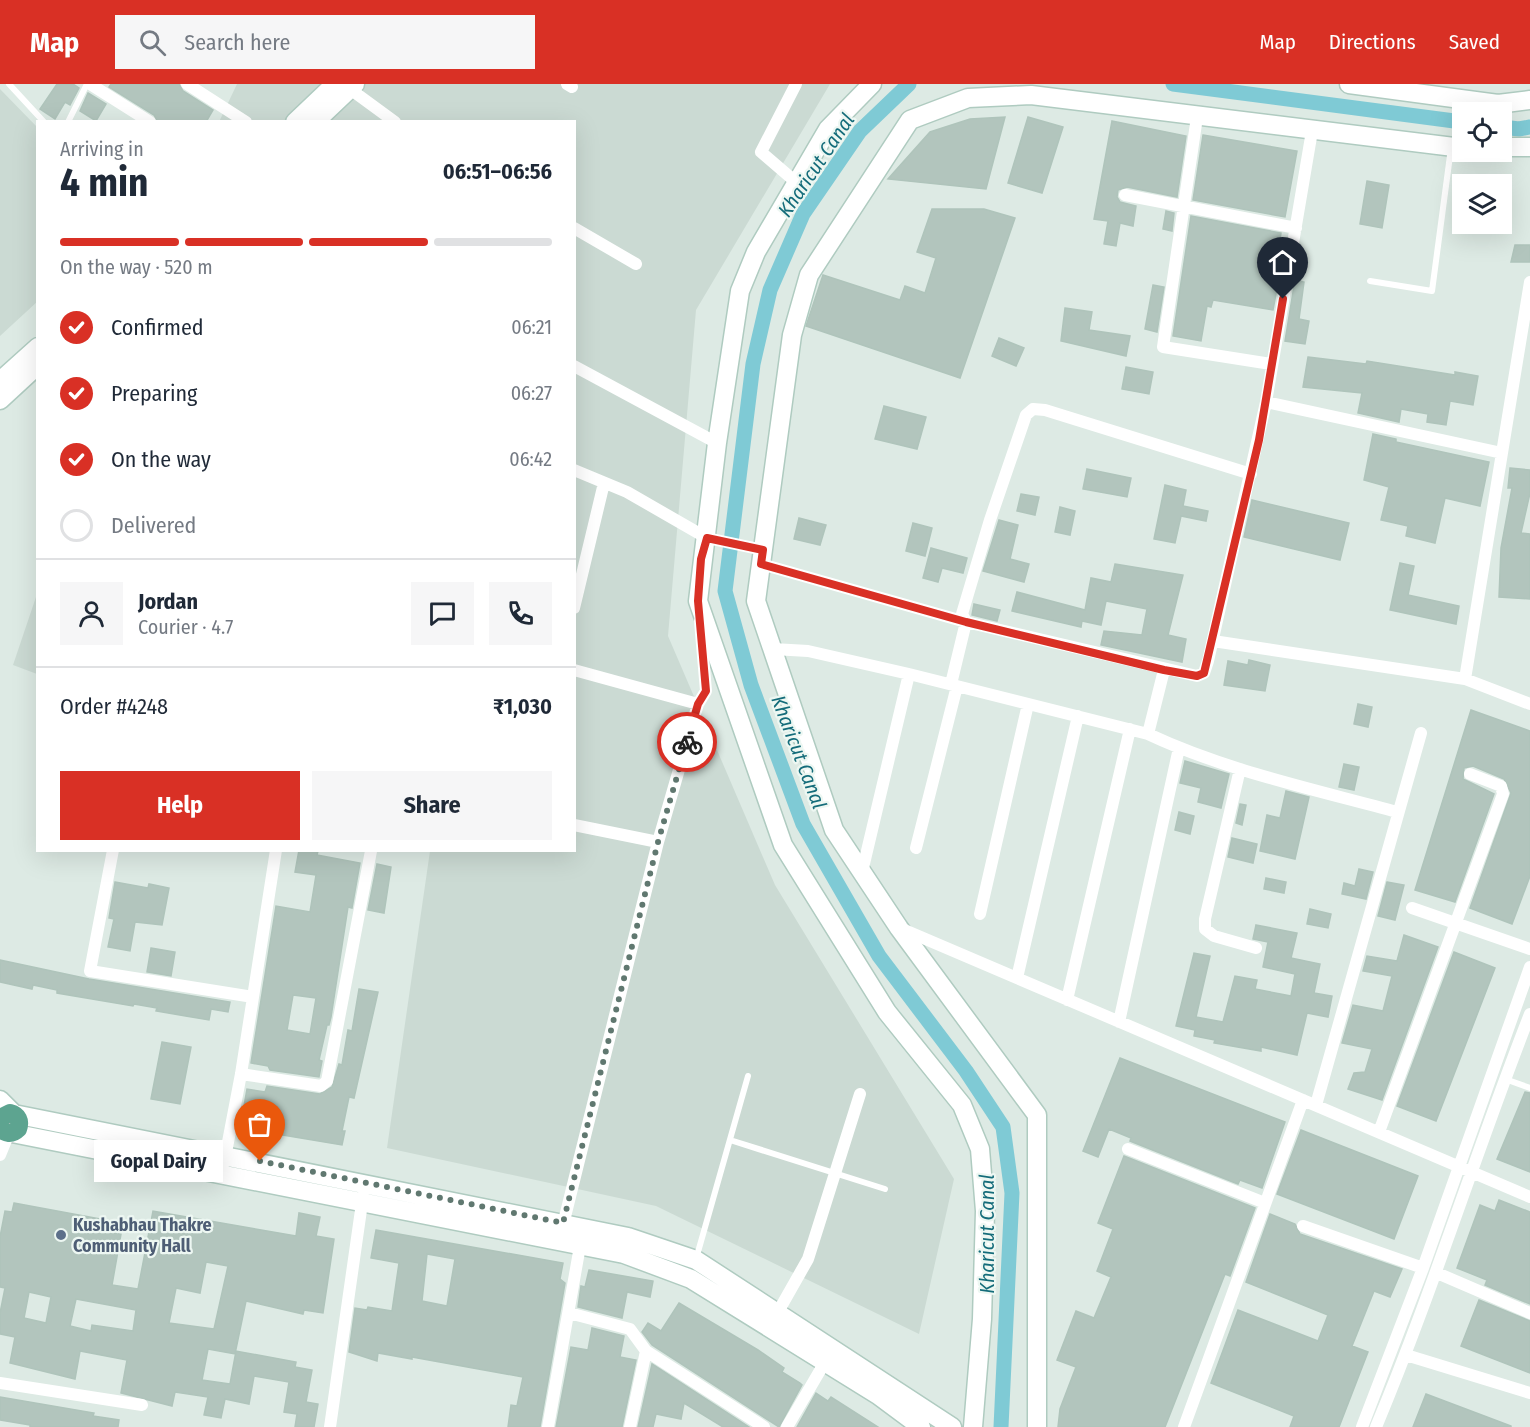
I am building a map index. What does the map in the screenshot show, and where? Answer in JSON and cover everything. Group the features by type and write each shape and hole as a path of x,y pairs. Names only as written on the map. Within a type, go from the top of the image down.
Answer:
{"street":[{"path":"88,84 147,120"},
{"path":"187,84 243,120"},
{"path":"796,84 761,152 797,183"},
{"path":"559,1242 658,842 698,704 706,691 698,601 701,559 709,539 717,443 740,291 756,252 828,129 872,84"},
{"path":"1348,84 1415,88 1498,104 1530,100"},
{"path":"298,120 346,86"},
{"path":"317,120 346,86"},
{"path":"346,86 392,120"},
{"path":"1037,1427 1037,1115 899,928 834,830 756,601 792,335 809,275 910,120 969,98 1031,95 1452,147"},
{"path":"1197,117 1163,346 1271,364"},
{"path":"576,471 627,492 709,539 966,622 1164,670 1197,676 1204,673 1266,402 1312,131"},
{"path":"1512,147 1530,147"},
{"path":"1125,195 1296,228"},
{"path":"576,229 636,264"},
{"path":"1465,679 1530,282"},
{"path":"0,381 36,349"},
{"path":"0,399 36,367"},
{"path":"576,367 717,443"},
{"path":"1266,402 1502,453"},
{"path":"916,848 954,685 966,622 962,615 990,520 1026,415 1033,409 1045,410 1251,474"},
{"path":"576,600 604,483"},
{"path":"698,601 783,845 887,1012 962,1105 980,1149 985,1211 982,1319 974,1427"},
{"path":"1213,641 1465,679 1530,704"},
{"path":"773,649 808,651 1131,729 1240,769 1397,812"},
{"path":"1148,734 1164,670"},
{"path":"576,671 698,704"},
{"path":"862,872 909,674"},
{"path":"980,914 1028,704"},
{"path":"1017,978 1078,716"},
{"path":"1067,1000 1131,729"},
{"path":"1316,1105 1397,812 1421,734"},
{"path":"1119,1022 1179,748"},
{"path":"1240,769 1205,919 1205,929 1214,936 1256,948"},
{"path":"1379,1132 1503,794 1500,786 1470,774"},
{"path":"576,825 658,842"},
{"path":"113,852 90,971 253,997"},
{"path":"222,1175 241,1074 276,852"},
{"path":"241,1074 321,1086 327,1081 370,852"},
{"path":"1412,908 1530,949"},
{"path":"899,928 1530,1197"},
{"path":"1376,1427 1437,1273 1465,1169 1530,967"},
{"path":"1362,1427 1423,1268 1530,1014"},
{"path":"769,1328 808,1259 860,1094"},
{"path":"0,1100 7,1125 0,1155"},
{"path":"1184,1427 1302,1100"},
{"path":"7,1125 85,1128 628,1237 696,1260 779,1311 952,1427"},
{"path":"7,1125 82,1147 624,1254 691,1279 878,1395 921,1427"},
{"path":"82,1147 85,1128"},
{"path":"1128,1149 1265,1203"},
{"path":"330,1427 365,1183"},
{"path":"1303,1227 1423,1268"},
{"path":"548,1427 580,1246"},
{"path":"1437,1273 1530,1313"},
{"path":"569,1313 630,1329 646,1351 764,1427"},
{"path":"630,1427 646,1351"},
{"path":"1406,1355 1530,1393"},
{"path":"787,1427 825,1362"},
{"path":"0,1383 142,1405"}],"lane":[{"path":"9,84 42,120"},
{"path":"69,120 88,84"},
{"path":"1370,281 1432,291 1455,162"},
{"path":"696,1260 748,1076"},
{"path":"1504,1078 1530,1088"},
{"path":"730,1140 885,1189"}],"shaded area":[{"path":"237,84 830,84 696,310 668,636 775,885 954,1179 919,1334 656,1206 387,1148 430,852 576,852 576,120 220,120"},
{"path":"0,89 36,126 36,303 0,336"},
{"path":"36,597 36,674 13,665"}],"building":[{"path":"57,84 73,84 79,88 70,105 65,102 55,119 40,109"},
{"path":"111,84 179,84 183,91 213,110 207,120 157,120 154,115 109,87"},
{"path":"88,93 106,104 97,120 80,111"},
{"path":"1005,117 986,189 888,179 930,132 970,119"},
{"path":"1028,117 1063,127 1042,193 1008,183"},
{"path":"1112,121 1186,136 1177,197 1127,187 1118,190 1117,197 1120,202 1136,206 1133,226 1120,223 1116,246 1104,244 1108,221 1094,219"},
{"path":"1203,135 1297,151 1285,217 1193,200"},
{"path":"1367,181 1389,185 1382,228 1360,224"},
{"path":"932,209 984,209 1015,218 960,378 806,326 823,275 900,300 905,286 925,293 936,258 917,252"},
{"path":"1166,211 1174,213 1172,231 1163,229"},
{"path":"1191,216 1281,233 1274,277 1279,278 1273,310 1213,300 1211,307 1207,306 1201,341 1173,336"},
{"path":"1515,245 1530,245 1530,262 1511,262"},
{"path":"1295,280 1304,282 1299,319 1309,321 1305,344 1285,341"},
{"path":"1153,285 1164,287 1157,332 1145,329"},
{"path":"1065,308 1092,312 1089,330 1130,336 1126,356 1061,341"},
{"path":"999,338 1024,348 1016,366 992,356"},
{"path":"1308,357 1366,364 1367,361 1455,375 1455,372 1478,376 1473,405 1450,401 1446,425 1427,422 1428,414 1401,409 1399,422 1358,413 1362,393 1303,387"},
{"path":"1126,367 1153,372 1149,394 1122,389"},
{"path":"884,406 926,417 917,449 875,439"},
{"path":"1373,434 1396,439 1396,442 1489,462 1480,506 1445,498 1435,543 1406,536 1408,526 1381,520 1389,487 1364,480"},
{"path":"1510,468 1530,470 1530,493 1521,533 1530,534 1530,599 1499,597 1501,548 1512,488 1508,488"},
{"path":"1087,469 1131,478 1127,497 1083,489"},
{"path":"1165,485 1186,490 1183,506 1208,511 1206,521 1181,516 1175,543 1154,539"},
{"path":"1021,494 1039,497 1035,515 1017,511"},
{"path":"1252,500 1349,523 1340,560 1244,537"},
{"path":"1060,507 1075,511 1070,535 1055,532"},
{"path":"799,518 826,525 820,545 794,539"},
{"path":"999,520 1018,525 1010,559 1029,564 1024,582 983,571"},
{"path":"913,523 932,528 925,556 906,551"},
{"path":"931,548 967,558 963,573 942,568 938,582 923,578"},
{"path":"1400,563 1414,566 1408,595 1459,606 1456,624 1390,610"},
{"path":"1115,564 1183,575 1168,635 1186,639 1182,662 1101,645 1104,631 1142,635 1147,609 1106,601 1101,625 1082,621 1081,627 1012,611 1017,592 1085,610 1091,578 1111,582"},
{"path":"974,604 1000,610 997,621 972,615"},
{"path":"1249,660 1270,665 1265,691 1224,685 1228,661 1248,665"},
{"path":"1358,704 1372,707 1368,727 1354,724"},
{"path":"1471,710 1530,731 1530,876 1512,924 1470,908 1511,793 1504,779 1473,766 1464,768 1463,779 1494,794 1455,902 1415,890"},
{"path":"1185,761 1229,774 1221,808 1198,802 1201,788 1180,783"},
{"path":"1344,764 1359,767 1354,790 1339,787"},
{"path":"1286,791 1309,797 1295,859 1260,851 1267,815 1280,818"},
{"path":"1240,804 1246,805 1242,825 1236,823"},
{"path":"1179,812 1194,816 1190,834 1175,830"},
{"path":"1232,838 1257,844 1253,863 1228,857"},
{"path":"299,852 318,852 317,855 360,863 352,908 348,907 331,1017 319,1060 322,1061 319,1077 270,1070 268,1066 251,1063 276,906 310,912 316,875 295,872","holes":["293,995 316,998 310,1034 287,1030"]},
{"path":"377,864 391,867 384,913 368,910"},
{"path":"1359,869 1373,872 1366,899 1342,894 1344,883 1355,886"},
{"path":"1266,878 1286,882 1284,893 1264,889"},
{"path":"115,882 148,888 149,884 169,888 162,925 135,922 130,951 108,947 114,919 109,918"},
{"path":"1387,882 1404,885 1395,920 1378,916"},
{"path":"1310,909 1331,914 1328,928 1307,924"},
{"path":"1256,925 1297,933 1291,958 1320,964 1314,993 1332,996 1328,1017 1307,1013 1297,1055 1261,1047 1261,1051 1214,1043 1215,1040 1194,1036 1195,1030 1176,1026 1194,953 1210,956 1196,1017 1223,1022 1235,976 1257,980 1255,989 1291,996 1295,974 1263,967 1268,942 1253,939"},
{"path":"1404,935 1438,947 1382,1100 1348,1089 1354,1073 1365,1072 1372,1049 1342,1043 1353,1005 1383,1011 1392,976 1363,971 1367,956 1397,961"},
{"path":"151,948 175,952 171,976 147,972"},
{"path":"1454,952 1495,968 1436,1121 1397,1106"},
{"path":"0,960 89,979 230,1002 228,1012 211,1009 209,1020 156,1011 157,1008 57,993 57,990 33,985 32,989 0,982"},
{"path":"359,989 378,992 354,1098 349,1097 342,1131 345,1131 342,1145 240,1128 247,1089 265,1092 267,1086 320,1094 332,1087 339,1064 342,1065 348,1030 352,1031"},
{"path":"162,1042 191,1047 180,1104 151,1099"},
{"path":"1120,1058 1285,1122 1262,1188 1240,1180 1238,1184 1130,1141 1131,1138 1109,1129 1098,1157 1083,1151"},
{"path":"1525,1092 1530,1093 1530,1172 1497,1159"},
{"path":"1301,1130 1418,1176 1394,1239 1277,1194"},
{"path":"1124,1156 1255,1208 1230,1276 1225,1274 1165,1427 1058,1427 1060,1409 1076,1367 1057,1360 1076,1311 1094,1318 1111,1277 1097,1271 1113,1229 1098,1223"},
{"path":"1499,1200 1530,1212 1530,1304 1485,1285 1487,1280 1457,1268 1480,1205 1495,1211"},
{"path":"14,1203 117,1222 115,1233 121,1234 112,1285 138,1289 153,1211 296,1236 299,1213 320,1217 316,1236 334,1239 323,1313 304,1310 303,1314 246,1301 235,1354 208,1349 202,1380 230,1384 236,1351 296,1362 295,1367 312,1370 306,1402 318,1404 314,1427 295,1427 297,1414 284,1412 289,1382 254,1376 249,1404 225,1399 221,1418 204,1415 208,1397 175,1392 172,1406 121,1393 127,1360 80,1351 75,1379 10,1363 15,1337 0,1334 0,1313 5,1288 0,1287 0,1237 5,1211 12,1212","holes":["206,1262 228,1266 214,1329 169,1323 176,1288 200,1293","29,1292 51,1297 46,1323 24,1318","76,1299 136,1310 133,1331 92,1325 91,1331 70,1326"]},
{"path":"1270,1214 1295,1224 1300,1234 1402,1269 1390,1297 1374,1291 1352,1346 1368,1352 1339,1427 1290,1427 1294,1416 1211,1383 1238,1310 1318,1341 1328,1315 1246,1282"},
{"path":"376,1230 563,1263 560,1279 565,1283 540,1427 508,1427 511,1405 517,1406 523,1377 378,1353 377,1361 349,1352 355,1308 367,1310 368,1307 392,1311 399,1263 371,1258","holes":["427,1254 455,1259 447,1306 422,1301"]},
{"path":"589,1270 653,1281 650,1297 627,1292 622,1318 578,1307 581,1286 585,1287"},
{"path":"1479,1300 1530,1321 1530,1373 1461,1346"},
{"path":"679,1303 758,1350 784,1368 782,1372 802,1385 779,1427 652,1345 642,1332 648,1323 661,1331"},
{"path":"592,1328 624,1336 620,1357 636,1360 622,1427 556,1427 571,1347 588,1350"},
{"path":"652,1364 749,1427 723,1427 684,1403 681,1419 656,1414 653,1427 638,1427"},
{"path":"816,1393 828,1401 831,1397 878,1427 797,1427"},
{"path":"1426,1394 1511,1426 1511,1427 1413,1427"},
{"path":"0,1397 94,1413 93,1416 119,1420 118,1427 30,1427 30,1425 0,1420"}],"waterway":[{"name":"Kharicut Canal","path":"909,84 860,131 803,214 770,290 753,364 725,591 751,685 803,824 879,956 966,1071 1003,1127 1012,1193 1001,1427"},
{"name":"Kharicut Canal","path":"1173,84 1452,121"},
{"name":"Kharicut Canal","path":"1512,128 1530,127"}],"way so far":[{"path":"260,1161 563,1223 658,842 687,742"}],"place":[{"name":"Gopal Dairy","path":"260,1161"},
{"name":"Kushabhau Thakre Community Hall","path":"61,1235"}],"route":[{"path":"687,742 698,704 706,691 698,601 701,559 707,538 763,550 761,564 966,622 1164,670 1197,676 1204,673 1259,440 1283,299"}]}
